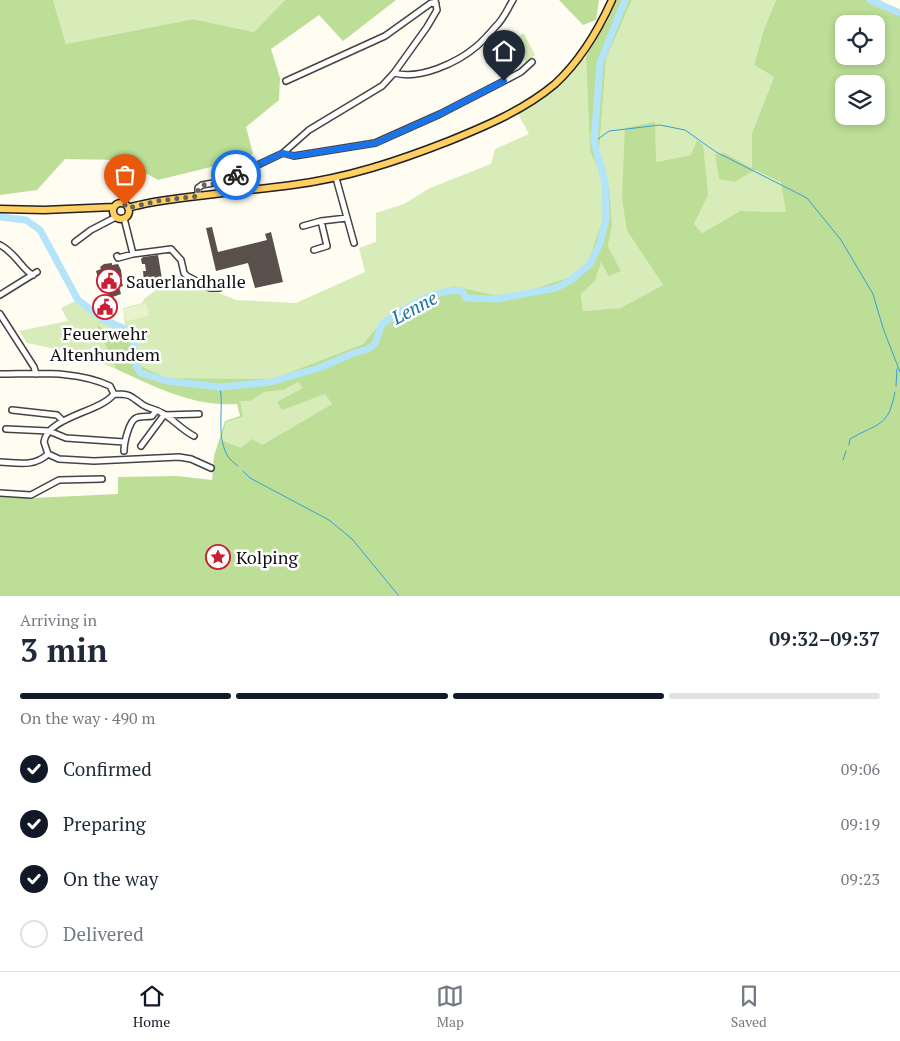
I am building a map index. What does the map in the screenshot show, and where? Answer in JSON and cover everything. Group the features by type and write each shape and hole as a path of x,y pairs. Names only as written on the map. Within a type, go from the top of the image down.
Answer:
{"main road":[{"path":"0,209 44,210 114,207 122,204 128,208 157,201 336,178 416,154 501,119 535,99 554,84 582,54 598,29 612,0"},
{"path":"114,207 113,211 116,217 124,218 127,215 128,208"}],"street":[{"path":"394,73 402,75 425,73 471,50 497,25 513,0"},
{"path":"198,196 198,190 202,185 224,181 283,153 309,130 375,92 394,73 427,27 437,10 437,1 431,3 384,36 286,81"},
{"path":"283,153 294,156 376,143 440,114 504,81 521,72 532,62"},
{"path":"336,178 354,243"},
{"path":"75,242 91,230 116,217"},
{"path":"124,218 133,254"},
{"path":"303,226 321,221 347,218"},
{"path":"321,221 329,254"},
{"path":"0,245 12,252 28,272 35,274 0,295"},
{"path":"314,250 327,246"},
{"path":"117,256 118,258 133,254 171,250 181,260 184,273 187,276 210,288 219,288"},
{"path":"0,314 34,367 36,374"},
{"path":"0,374 70,375 93,379 110,386 114,394"},
{"path":"114,394 129,395 138,399 141,404 164,415 185,432 194,436"},
{"path":"114,394 109,400 63,421 49,431 44,442 48,454 59,459 94,461 191,459 211,468"},
{"path":"12,410 58,415 63,421"},
{"path":"124,451 124,442 133,420 138,417 152,416 156,411"},
{"path":"164,415 199,414"},
{"path":"141,446 164,415"},
{"path":"6,429 49,431 66,438 124,442"},
{"path":"0,462 32,463 41,460 48,454"},
{"path":"0,493 31,495 53,482 64,479 102,479"}],"green space":[{"path":"0,0 53,0 66,44 193,19 254,32 285,0 396,0 343,41 319,15 271,49 280,78 279,100 246,127 253,154 219,165 158,180 123,160 65,159 37,190 0,195"},
{"path":"53,0 285,0 254,32 193,19 66,44"},
{"path":"559,0 599,0 596,20 583,25"},
{"path":"617,0 632,0 606,59 599,154 609,183 605,183 590,151 586,56 606,23"},
{"path":"632,0 776,0 764,29 754,65 774,77 752,133 752,168 725,153 715,154 735,182 755,170 782,182 787,212 740,211 702,233 694,224 708,194 691,155 656,162 627,231 663,285 620,308 583,311 581,294 595,281 601,261 621,271 608,246 612,225 604,186 602,222 588,261 570,277 524,292 494,295 454,286 381,322 363,344 272,379 167,378 141,366 132,343 98,325 116,369 79,354 27,343 19,331 68,321 61,308 80,299 122,325 125,325 123,308 142,303 144,299 159,288 175,280 187,280 236,300 296,303 365,272 359,248 376,242 376,213 404,204 430,188 491,164 495,149 529,134 518,114 554,87 586,56 590,151 609,182 599,154 606,59"},
{"path":"776,0 880,0 893,9 900,10 900,596 0,596 0,495 33,498 118,494 118,477 177,476 212,480 214,456 225,421 240,416 237,404 221,404 190,399 160,389 116,369 97,325 132,343 141,366 167,378 272,379 363,344 381,322 419,301 454,286 494,295 524,292 570,277 588,261 602,222 604,186 609,186 612,225 608,246 621,271 609,276 601,262 595,281 581,294 583,311 620,308 663,285 627,231 622,198 625,128 655,122 656,162 691,155 697,140 703,145 708,195 694,224 702,233 740,211 786,212 781,182 755,170 735,182 719,179 715,154 725,153 752,168 752,133 774,77 754,65 764,29","holes":["298,382 303,388 277,402 282,410 325,394 332,404 262,445 252,439 241,448 221,440 226,422 243,417 240,401 250,401 265,392 284,390"]},
{"path":"524,33 535,55 526,63 513,40"},
{"path":"146,303 149,316 126,321 123,309"},
{"path":"298,382 304,388 325,394 332,404 262,445 241,449 221,440 226,422 243,417 239,401 250,401 265,392 284,390"}],"building":[{"path":"212,227 218,252 267,240 265,234 271,232 283,282 255,288 248,263 216,271 206,228"},
{"path":"158,255 163,285 155,290 154,285 148,286 147,280 144,281 143,271 146,271 145,264 142,264 141,259"},
{"name":"Sauerlandhalle","path":"112,263 112,265 118,264 121,270 122,277 120,277 123,286 119,287 121,294 110,298 104,287 101,288 96,271 101,269 100,267 104,264"}],"waterway":[{"name":"Lenne","path":"0,217 26,220 40,230 78,300 104,320 123,328 133,340 136,366 141,373 167,381 220,387 271,382 319,368 368,349 375,344 381,326 385,322 432,295 443,292 462,291 466,298 497,299 556,288 571,280 590,264 600,243 606,219 605,182 594,142 600,63 625,0"},
{"name":"Lenne","path":"870,0 900,13"},
{"path":"594,142 609,131 660,125 685,130 716,152 807,198 841,240 873,294 883,328 900,372"},
{"path":"896,386 897,369"},
{"path":"220,387 222,439 228,456 238,466"},
{"path":"849,445 850,439 881,423 889,412 895,392"},
{"path":"843,460 846,451"},
{"path":"243,471 250,478 329,520 352,539 399,596"}],"way so far":[{"path":"125,205 128,208 157,201 198,196 199,186 219,183 236,175"}],"place":[{"name":"Sauerlandhalle","path":"109,281"},
{"name":"Feuerwehr Altenhundem","path":"105,307"},
{"name":"Kolping","path":"218,557"}],"route":[{"path":"236,175 283,153 288,156 294,156 376,143 440,114 504,81"}]}
